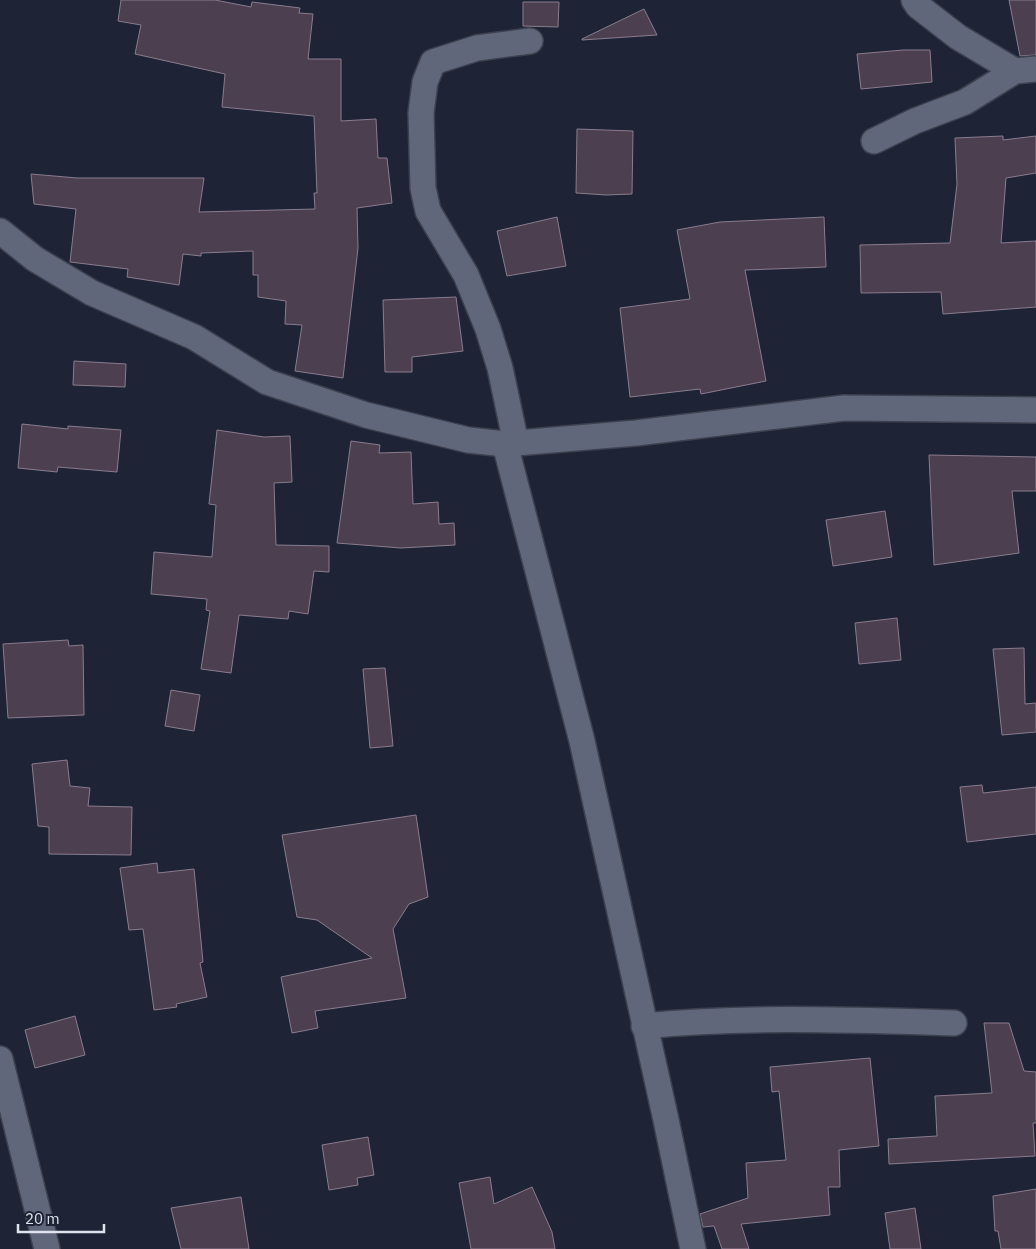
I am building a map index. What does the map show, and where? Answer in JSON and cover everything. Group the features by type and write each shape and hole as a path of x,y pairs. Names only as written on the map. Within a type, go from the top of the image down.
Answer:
{"street":[{"path":"914,0 918,6 958,37 1026,70"},
{"path":"530,41 477,48 454,53 433,62 425,82 421,113 423,188 428,211 466,275 488,328 500,368 510,444 582,741 693,1249"},
{"path":"874,141 914,121 965,102 1026,70"},
{"path":"0,231 35,259 92,293 194,337 267,382 366,416 468,440 510,444 636,433 844,408 1036,410"},
{"path":"644,1026 703,1020 801,1018 954,1023"},
{"path":"0,1059 47,1249"}],"building":[{"path":"121,0 215,0 251,7 252,2 300,8 299,13 313,14 308,59 341,59 341,121 376,119 378,158 387,158 392,203 357,208 358,248 343,378 295,371 302,325 285,324 286,301 258,297 258,275 253,275 253,251 201,253 201,256 183,254 179,285 127,277 128,269 70,262 76,209 34,204 31,174 77,178 204,178 199,212 315,209 314,193 317,193 314,116 222,107 225,74 135,54 141,25 118,21"},
{"path":"1009,0 1036,0 1036,55 1020,56"},
{"path":"523,2 559,2 558,27 523,26"},
{"path":"644,9 657,35 582,40 582,39"},
{"path":"930,50 932,82 861,89 857,54"},
{"path":"577,129 633,131 632,194 576,193"},
{"path":"1003,136 1003,140 1036,136 1036,173 1006,178 1001,243 1036,241 1036,307 943,314 941,292 861,293 860,245 950,243 957,184 955,138"},
{"path":"557,217 566,266 507,276 497,231"},
{"path":"824,217 826,267 745,270 766,381 701,394 700,389 630,397 620,308 690,299 677,230 720,222"},
{"path":"456,297 463,351 412,357 412,372 385,372 383,300"},
{"path":"74,361 126,364 125,387 73,385"},
{"path":"22,424 68,429 68,426 121,430 117,472 58,467 57,472 18,468"},
{"path":"217,430 264,437 290,436 292,482 274,483 276,545 329,546 329,572 314,571 308,614 289,611 288,619 239,615 231,673 201,669 210,611 206,610 207,599 151,594 154,552 212,557 216,505 209,504"},
{"path":"351,441 380,445 379,453 411,452 413,504 438,502 439,524 454,523 455,545 401,548 337,543"},
{"path":"929,455 1036,457 1036,491 1012,491 1019,553 934,565"},
{"path":"885,511 892,557 833,566 826,520"},
{"path":"897,618 901,660 859,664 855,623"},
{"path":"68,640 69,646 83,645 84,715 8,718 3,644"},
{"path":"1024,648 1025,704 1036,703 1036,732 1002,735 993,649"},
{"path":"385,668 393,746 370,748 363,669"},
{"path":"171,690 200,695 194,731 165,726"},
{"path":"67,760 70,786 90,788 88,806 132,807 131,855 49,854 49,827 38,826 32,764"},
{"path":"982,785 983,793 1036,787 1036,834 967,842 960,787"},
{"path":"416,815 428,897 409,904 393,929 406,998 315,1011 318,1028 292,1033 281,977 372,958 317,920 297,917 282,835"},
{"path":"157,863 158,873 194,869 203,962 200,963 207,997 176,1004 177,1007 154,1010 143,929 129,930 120,868"},
{"path":"75,1016 85,1055 35,1068 25,1030"},
{"path":"984,1023 1009,1023 1024,1071 1036,1072 1036,1123 1033,1123 1035,1156 889,1164 888,1139 937,1136 935,1096 992,1093"},
{"path":"870,1058 879,1146 839,1150 840,1187 828,1187 830,1215 741,1224 749,1249 722,1249 714,1226 703,1227 700,1214 748,1198 746,1163 786,1160 779,1091 772,1092 770,1067"},
{"path":"368,1137 374,1175 357,1178 358,1185 329,1190 322,1145"},
{"path":"490,1177 494,1204 532,1187 552,1232 555,1249 471,1249 459,1183"},
{"path":"1036,1189 1036,1249 1001,1249 998,1231 995,1231 993,1196"},
{"path":"241,1197 249,1249 181,1249 171,1208"},
{"path":"915,1208 921,1249 890,1249 885,1213"}]}
